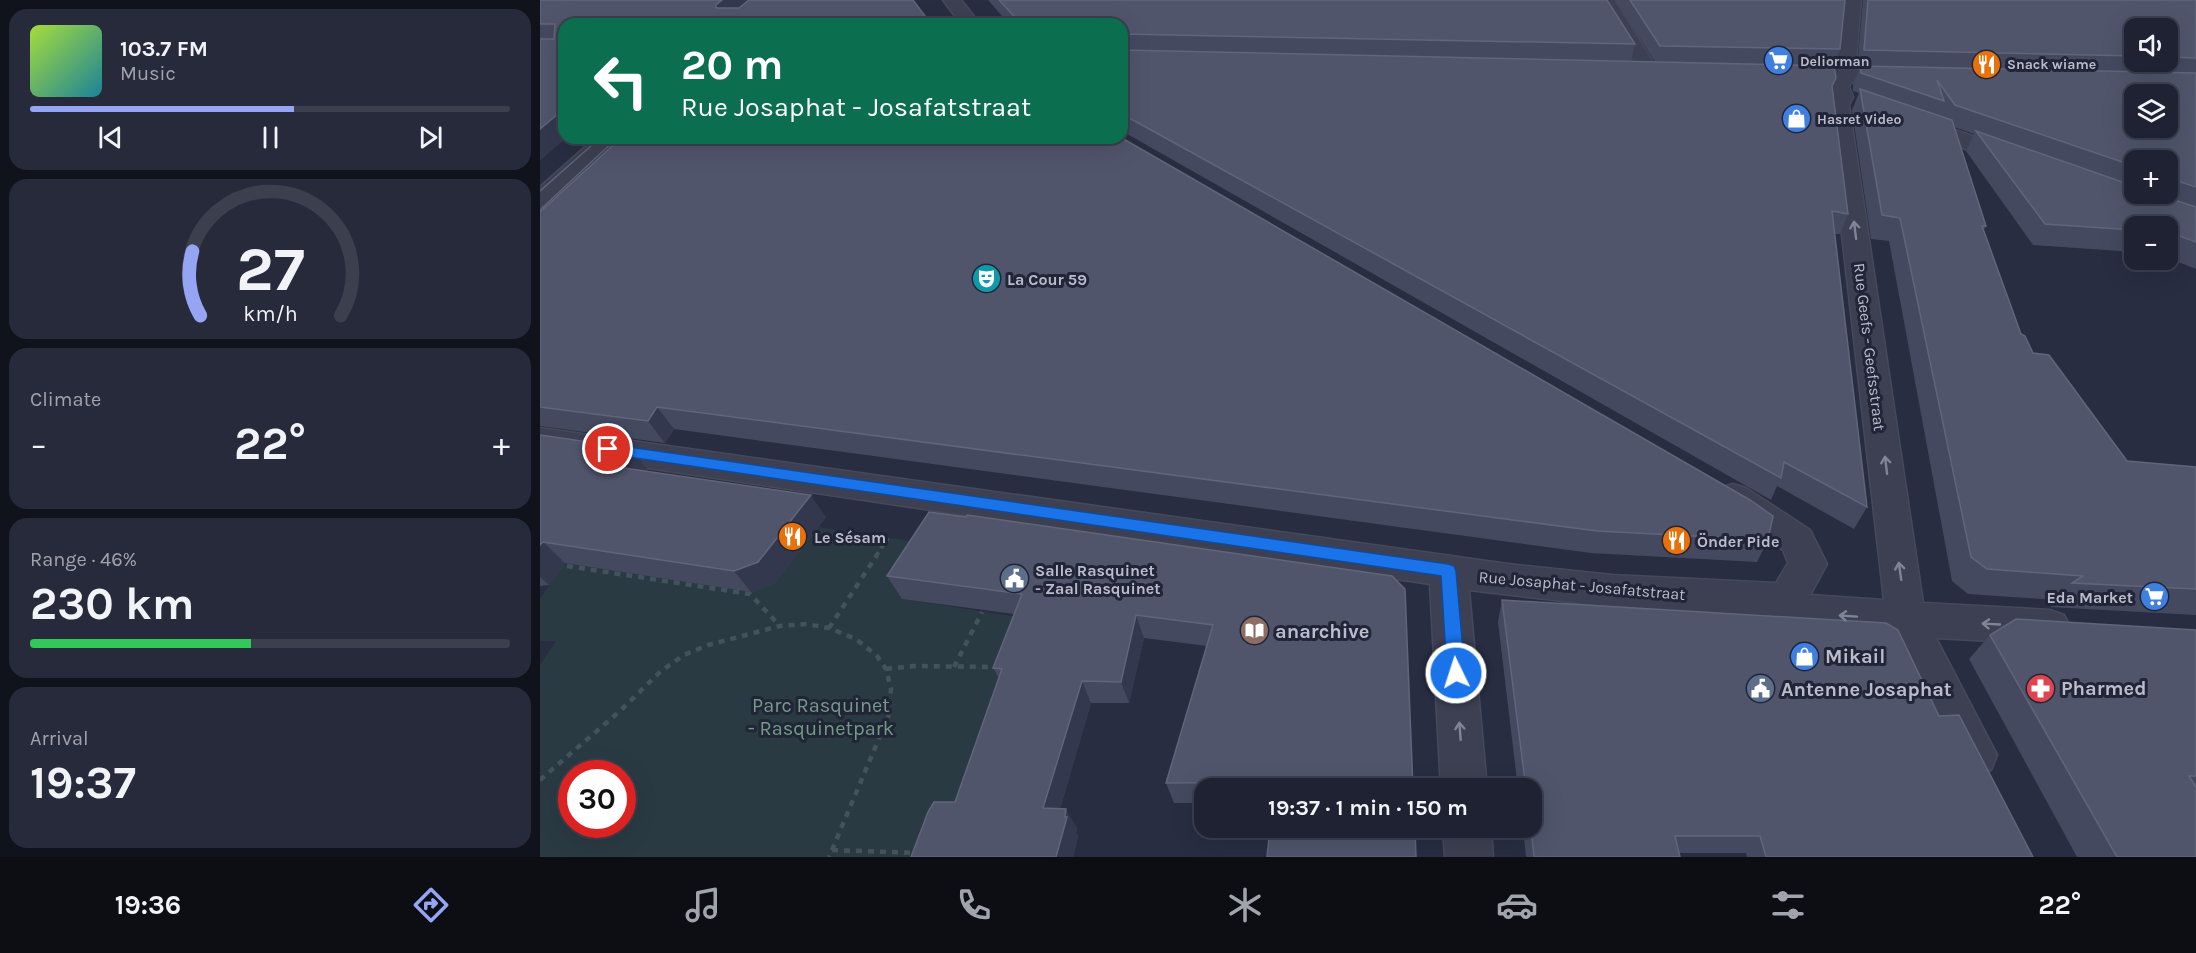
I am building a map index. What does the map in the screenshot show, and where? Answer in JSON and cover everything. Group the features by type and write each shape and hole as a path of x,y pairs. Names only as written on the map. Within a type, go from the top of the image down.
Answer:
{"street":[{"path":"952,0 966,18"},
{"path":"1605,0 1649,72"},
{"name":"Rue Geefs - Geefsstraat","path":"1852,0 1846,66 1850,93 1838,105 1906,619 1990,784"},
{"path":"1625,71 1672,72"},
{"path":"1765,75 1850,93 1925,78"},
{"path":"1897,117 2030,164"},
{"path":"540,200 601,144"},
{"name":"Rue Josaphat - Josafatstraat","path":"540,440 1448,571 1612,591 1786,600 1806,613 2080,629"},
{"path":"1713,486 1797,540 1808,564 1786,600"},
{"path":"1448,571 1463,778"},
{"path":"1468,838 1469,857"}],"path":[{"path":"829,628 888,538"},
{"path":"567,566 750,594 780,626"},
{"path":"954,667 982,612"},
{"path":"540,780 620,711 661,671 684,655 726,640 780,626 806,624 829,628 856,639 877,656 886,669 891,689 888,717 829,857"},
{"path":"886,669 914,666 1004,668"},
{"path":"832,850 925,853"}],"green space":[{"name":"Parc Rasquinet - Rasquinetpark","path":"818,527 936,545 902,599 1031,619 935,857 540,857 540,665 556,641 540,641 540,599 564,563"}],"building":[{"path":"540,0 722,0 716,8 739,8 749,0 913,0 926,18 558,18 558,114 540,129 540,39 554,39 555,24 540,24"},
{"path":"999,0 1607,0 1635,44 1128,34 1128,18 1016,18"},
{"path":"1630,0 1845,0 1840,49 1660,46"},
{"path":"1868,0 2196,0 2196,58 2178,57 2178,18 2124,18 2124,56 1864,50"},
{"path":"1128,50 1834,66 1836,78 1832,86 1848,214 1832,211 1867,507 1784,462 1781,478 1128,117"},
{"path":"1860,66 2196,73 2196,187 2178,181 2178,150 2124,150 2124,163 1955,105 1937,80 1944,101 1861,73"},
{"path":"1860,89 1952,120 1986,226 1982,226 2021,334 2025,336 2033,353 2049,355 2127,461 2196,467 2196,589 2072,583 2083,576 1987,569 1971,557 1900,218 1882,215"},
{"path":"1976,131 2124,183 2124,204 2178,204 2178,201 2196,207 2196,242 2178,236 2178,216 2124,216 2124,229 2045,224"},
{"path":"1128,141 1750,500 1773,516 1768,540 1597,531 657,407 648,421 540,407 540,212 614,144 1128,144"},
{"path":"540,435 630,448 617,467 811,495 758,562 734,571 543,542 540,545"},
{"path":"929,512 966,517 967,515 1392,576 1405,589 1413,778 1194,778 1194,783 1166,783 1213,625 1136,615 1121,682 1082,681 1043,808 1066,809 1065,817 1067,817 1056,857 911,857 934,802 955,802 1002,669 993,668 1022,594 887,576"},
{"path":"1502,600 1886,623 1898,630 1939,716 1959,715 2033,857 1766,857 1760,836 1675,836 1680,857 1534,857 1532,838 1542,838 1542,778 1525,778"},
{"path":"2016,619 2196,630 2196,776 2189,776 2196,787 2196,857 2117,857 1990,635"},
{"path":"1269,838 1415,838 1416,857 1267,857"}],"tram line":[{"path":"540,191 593,144"},
{"path":"540,210 611,144"}],"place":[{"name":"Deliorman","path":"1779,61"},
{"name":"Snack wiame","path":"1986,64"},
{"name":"Hasret Video","path":"1796,119"},
{"name":"La Cour 59","path":"986,279"},
{"name":"Le Sésam","path":"793,537"},
{"name":"Önder Pide","path":"1676,541"},
{"name":"Salle Rasquinet - Zaal Rasquinet","path":"1014,579"},
{"name":"Eda Market","path":"2154,597"},
{"name":"anarchive","path":"1254,631"},
{"name":"Mikail","path":"1804,656"},
{"name":"Pharmed","path":"2040,688"},
{"name":"Antenne Josaphat","path":"1760,689"}],"route":[{"path":"608,449 1448,571 1456,673"}]}
